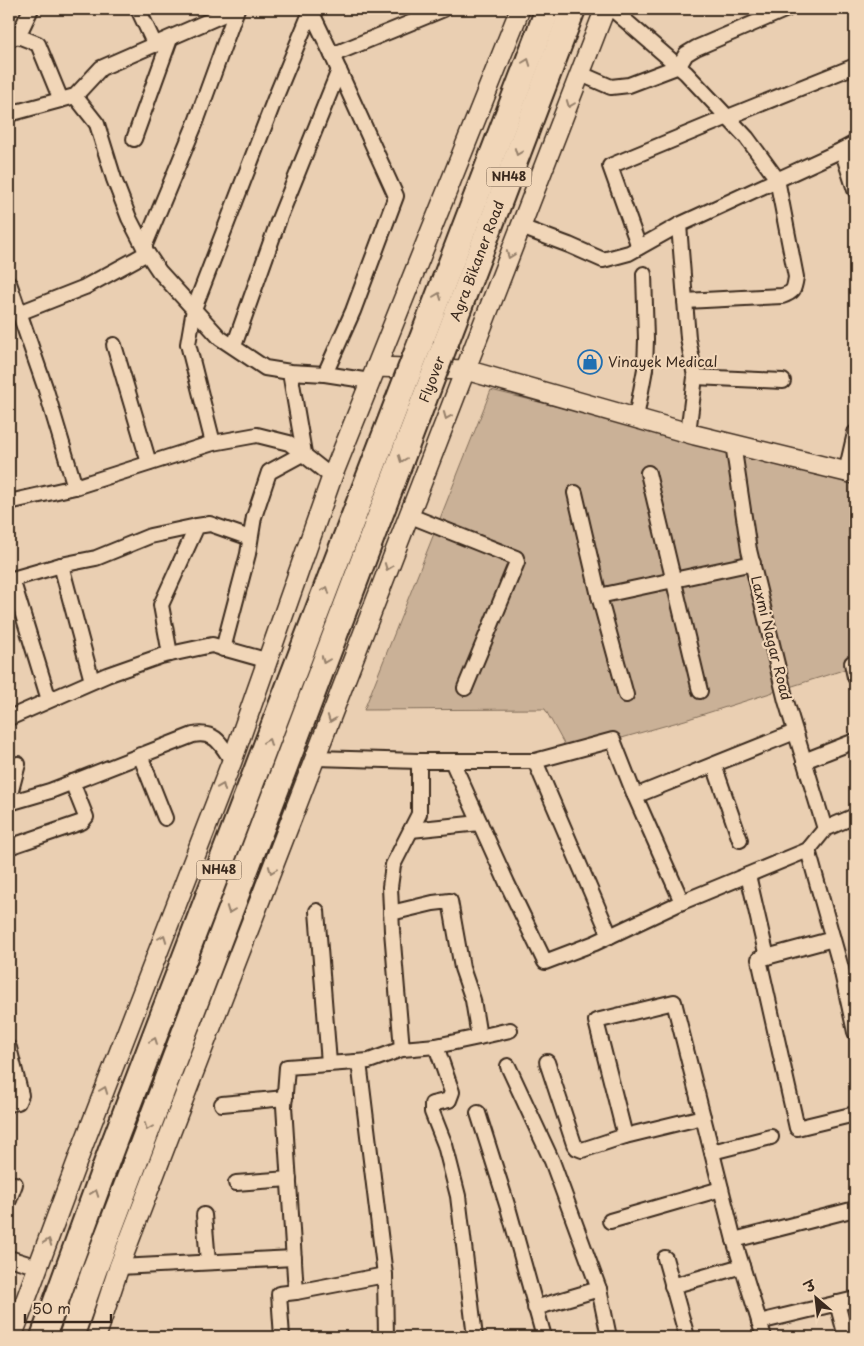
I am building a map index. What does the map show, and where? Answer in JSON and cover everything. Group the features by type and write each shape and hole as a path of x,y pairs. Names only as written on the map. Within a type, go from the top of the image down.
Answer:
{"highway":[{"name":"Flyover","path":"43,1337 111,1150 164,1016 548,9"},
{"name":"Agra Bikaner Road","path":"445,345 573,9"},
{"name":"Flyover","path":"71,1337 101,1252 445,345"}],"street":[{"path":"31,9 13,37 38,44 61,100"},
{"path":"138,9 155,45"},
{"path":"9,114 75,96 101,68 237,9"},
{"path":"20,313 85,287 146,250 196,122 237,9"},
{"path":"332,55 444,9"},
{"path":"12,1337 84,1143 232,761 269,661 332,477 520,9"},
{"path":"96,1337 119,1267 605,9"},
{"path":"612,9 678,66 728,117 747,138 777,179 796,277 794,289 782,296 685,301"},
{"path":"581,74 611,87 629,85 678,66 686,54 696,48 787,9"},
{"path":"310,10 396,196 353,310 325,374"},
{"path":"213,443 188,344 194,309 310,10"},
{"path":"134,138 170,39"},
{"path":"639,247 610,166 855,66"},
{"path":"234,346 279,219 339,70"},
{"path":"75,96 98,124 129,218 159,271 220,338 265,368 325,374 466,370 688,433 851,473 855,433"},
{"path":"521,227 603,260 629,252 679,225 855,143"},
{"path":"842,150 855,190"},
{"path":"679,225 688,338 695,377 688,433"},
{"path":"636,418 645,369 644,274"},
{"path":"9,283 46,390 74,487"},
{"path":"114,345 149,463"},
{"path":"290,372 304,453"},
{"path":"695,377 783,382"},
{"path":"9,502 74,487 213,443 257,435 289,443 332,477"},
{"name":"Laxmi Nagar Road","path":"733,444 753,563 795,732 825,829"},
{"path":"223,649 248,554 254,517 269,472 304,453"},
{"path":"648,473 700,691"},
{"path":"575,493 599,596 626,695"},
{"path":"408,515 516,558 518,562 465,688"},
{"path":"49,700 11,579 61,565 96,558 150,536 197,526 210,524 250,538"},
{"path":"170,654 161,605 197,526"},
{"path":"599,596 753,563"},
{"path":"61,565 92,681"},
{"path":"9,718 92,681 170,654 212,645 269,661"},
{"path":"852,663 855,677"},
{"path":"635,796 795,732"},
{"path":"9,803 50,791 140,755 203,733 213,736 232,761"},
{"path":"316,758 419,761 535,761 613,740 635,796 682,902"},
{"path":"804,761 855,741"},
{"path":"140,755 165,818"},
{"path":"402,1050 390,887 393,865 419,814 419,761"},
{"path":"452,761 506,883 545,962 610,936 682,902 808,850 825,829 855,816"},
{"path":"535,761 610,936"},
{"path":"9,798 18,764"},
{"path":"714,765 740,840"},
{"path":"9,847 82,822 86,817 72,782"},
{"path":"411,830 480,824"},
{"path":"808,850 833,939 855,1032"},
{"path":"748,875 768,956"},
{"path":"391,913 450,901 462,968 473,1000 479,1037"},
{"path":"317,911 329,1063"},
{"path":"833,939 759,959 797,1128 855,1114"},
{"path":"625,1136 596,1021 674,1002 734,1240 764,1337"},
{"path":"296,1292 285,1098 287,1067 370,1061 402,1050 436,1046 510,1030"},
{"path":"436,1046 452,1092 449,1100 432,1104 432,1112 445,1145 458,1196 475,1337"},
{"path":"9,1048 21,1095 18,1102 9,1104"},
{"path":"359,1062 385,1275 386,1337"},
{"path":"547,1062 574,1144 582,1150 625,1136 703,1117"},
{"path":"508,1066 552,1161 600,1288 609,1337"},
{"path":"222,1104 285,1098"},
{"path":"478,1113 509,1211 544,1337"},
{"path":"712,1152 771,1137"},
{"path":"236,1183 289,1179"},
{"path":"9,1200 15,1184"},
{"path":"610,1221 721,1189"},
{"path":"734,1240 855,1210"},
{"path":"204,1215 208,1262"},
{"path":"9,1258 38,1267"},
{"path":"119,1267 294,1258"},
{"path":"666,1258 687,1337"},
{"path":"672,1286 742,1266"},
{"path":"280,1337 280,1294 385,1275"},
{"path":"535,1308 600,1288"},
{"path":"759,1322 855,1299"},
{"path":"837,1303 846,1337"}],"shaded area":[{"path":"491,390 855,481 855,664 840,671 685,720 569,753 545,709 364,710"}],"place":[{"name":"Vinayek Medical","path":"590,362"}]}
